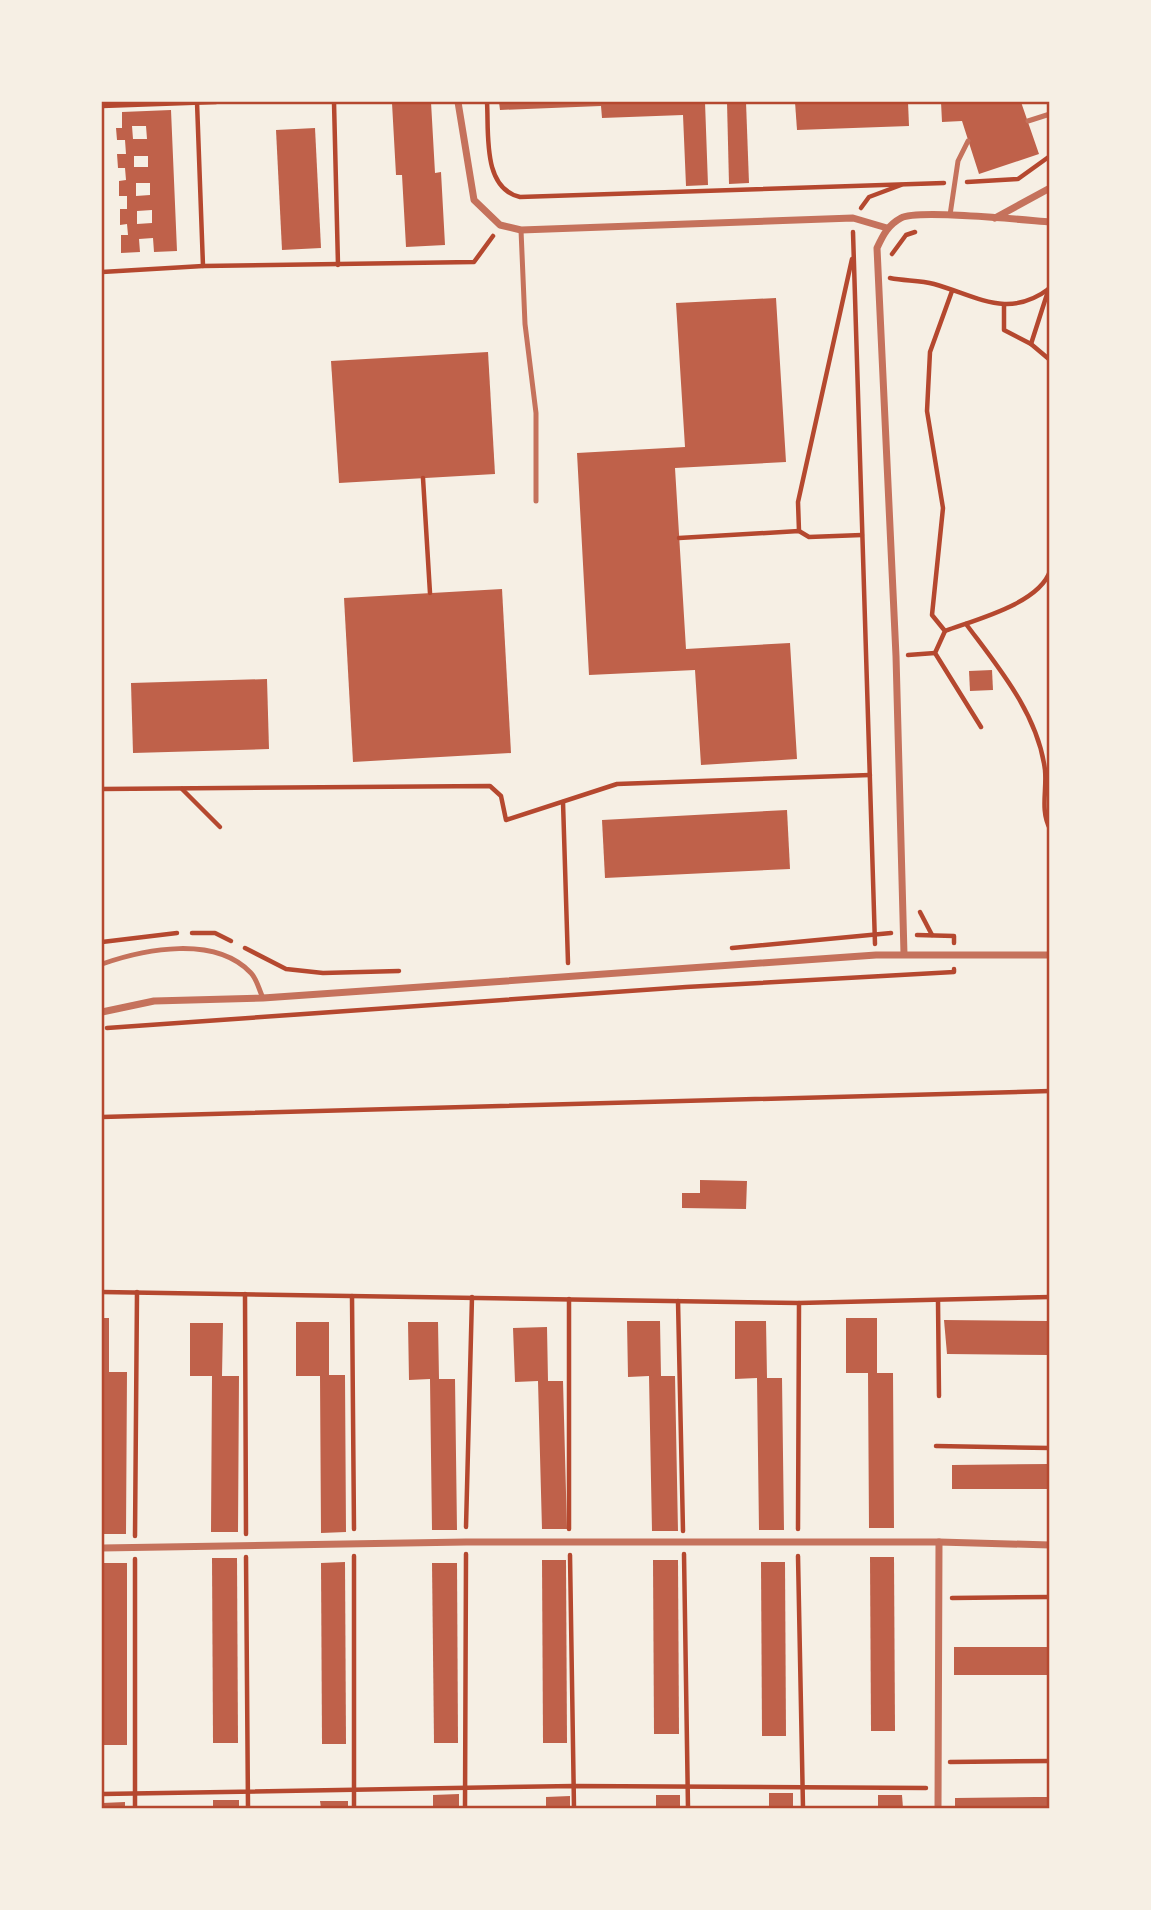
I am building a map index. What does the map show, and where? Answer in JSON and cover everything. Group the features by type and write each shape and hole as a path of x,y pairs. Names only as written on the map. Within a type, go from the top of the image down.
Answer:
{"street":[{"path":"458,102 474,200 500,225 521,230 853,218 887,228"},
{"path":"995,218 1049,188"},
{"path":"904,954 896,656 877,248 887,228 903,216 950,215 1049,222"},
{"path":"102,1012 154,1001 262,998 904,954 1049,956"},
{"path":"938,1808 941,1598 939,1542"},
{"path":"102,1548 246,1544 939,1542 1049,1545"}],"lane":[{"path":"1028,121 1049,114"},
{"path":"950,215 958,161 968,141"},
{"path":"521,230 526,324 536,413 536,501"},
{"path":"102,964 154,952 185,949 216,953 237,961 254,975 262,998"}],"path":[{"path":"197,102 203,266"},
{"path":"102,106 216,102"},
{"path":"334,102 338,265"},
{"path":"487,102 493,177 509,195 520,197 1018,179 1049,156"},
{"path":"730,948 875,933 853,218 869,197 901,185"},
{"path":"102,272 203,266 474,262 500,225"},
{"path":"887,290 886,277 891,255 906,234 919,231"},
{"path":"799,531 798,502 854,251"},
{"path":"855,273 877,275"},
{"path":"886,277 933,283 1004,306 1036,298 1049,288"},
{"path":"1031,344 1049,288"},
{"path":"945,631 932,615 943,508 927,411 930,352 952,291"},
{"path":"1004,306 1004,330 1031,344 1049,360"},
{"path":"423,478 430,593"},
{"path":"679,538 799,531 809,537 862,535"},
{"path":"935,653 945,631 1025,598 1047,579 1049,571"},
{"path":"966,624 1005,675 1031,722 1045,770 1044,818 1049,829"},
{"path":"904,642 904,655"},
{"path":"921,654 935,653"},
{"path":"935,653 981,727"},
{"path":"102,789 490,786 501,796 506,820 617,785 870,775"},
{"path":"182,788 220,827"},
{"path":"563,802 568,964"},
{"path":"919,908 920,916 933,936"},
{"path":"102,942 161,933 215,933 286,969 323,973 401,971"},
{"path":"555,965 581,962"},
{"path":"102,1028 686,987 954,972"},
{"path":"102,1116 1049,1091"},
{"path":"102,1292 799,1303 1049,1297"},
{"path":"244,1294 248,1808"},
{"path":"938,1301 939,1396"},
{"path":"936,1446 1049,1448"},
{"path":"941,1598 1049,1597"},
{"path":"938,1762 1049,1761"},
{"path":"102,1794 574,1786 938,1788"}],"building":[{"path":"431,102 435,173 441,172 445,245 406,247 402,175 396,175 392,103"},
{"path":"499,102 705,102 708,185 686,186 683,115 602,118 601,106 500,110"},
{"path":"727,102 746,102 749,183 729,184"},
{"path":"795,102 908,102 909,126 797,130"},
{"path":"941,102 1021,102 1039,154 979,174 962,121 942,122"},
{"path":"171,110 177,251 154,252 153,238 139,239 140,252 121,253 121,235 128,235 127,224 120,225 120,209 127,209 127,196 119,196 119,181 126,180 125,168 118,168 117,154 126,154 125,140 117,140 116,128 122,128 122,112","holes":["132,126 146,126 147,139 133,139","134,156 148,156 148,167 134,167","136,183 150,183 150,195 136,196","152,210 152,223 137,224 137,211"]},
{"path":"315,128 321,248 282,250 276,130"},
{"path":"776,298 786,462 675,468 686,649 790,643 797,759 701,765 695,670 589,675 577,453 685,447 676,303"},
{"path":"488,352 495,474 339,483 331,361"},
{"path":"502,589 511,753 353,762 344,598"},
{"path":"992,670 993,690 970,691 969,671"},
{"path":"267,679 269,749 133,753 131,683"},
{"path":"787,810 790,869 605,878 602,820"},
{"path":"700,1180 747,1181 746,1209 682,1208 682,1193 700,1193"},
{"path":"102,1318 109,1318 109,1372 127,1372 126,1534 102,1534"},
{"path":"846,1318 877,1318 877,1373 893,1373 894,1528 869,1528 868,1373 846,1373"},
{"path":"944,1320 1049,1321 1049,1355 947,1354"},
{"path":"627,1321 660,1321 661,1376 675,1376 678,1531 652,1531 649,1376 628,1377"},
{"path":"735,1321 766,1321 767,1378 782,1378 784,1530 759,1530 757,1378 735,1379"},
{"path":"296,1322 329,1322 329,1375 345,1375 346,1532 321,1533 320,1376 296,1376"},
{"path":"408,1322 438,1322 439,1379 455,1379 457,1530 432,1530 430,1379 409,1380"},
{"path":"190,1323 223,1323 222,1376 239,1376 238,1532 211,1532 212,1376 190,1376"},
{"path":"547,1327 548,1381 563,1381 567,1529 542,1529 538,1381 515,1382 513,1328"},
{"path":"1049,1464 1049,1489 952,1489 952,1465"},
{"path":"870,1557 894,1557 895,1731 871,1731"},
{"path":"212,1558 237,1558 238,1743 213,1743"},
{"path":"542,1560 566,1560 567,1743 543,1743"},
{"path":"653,1560 678,1560 679,1734 654,1734"},
{"path":"345,1562 346,1744 322,1744 321,1563"},
{"path":"761,1562 785,1562 786,1736 762,1736"},
{"path":"102,1563 127,1563 127,1745 102,1745"},
{"path":"432,1563 457,1563 458,1743 434,1743"},
{"path":"954,1647 1049,1647 1049,1675 954,1675"},
{"path":"769,1793 793,1793 793,1808 769,1808"},
{"path":"459,1794 459,1808 433,1808 433,1795"},
{"path":"656,1795 680,1795 680,1808 656,1808"},
{"path":"878,1795 902,1795 903,1808 878,1808"},
{"path":"570,1796 570,1808 546,1808 546,1797"},
{"path":"1049,1797 1049,1808 955,1808 955,1798"},
{"path":"213,1800 239,1800 239,1808 213,1808"},
{"path":"320,1801 348,1801 348,1808 321,1808"},
{"path":"125,1802 125,1808 102,1808 102,1803"}]}
